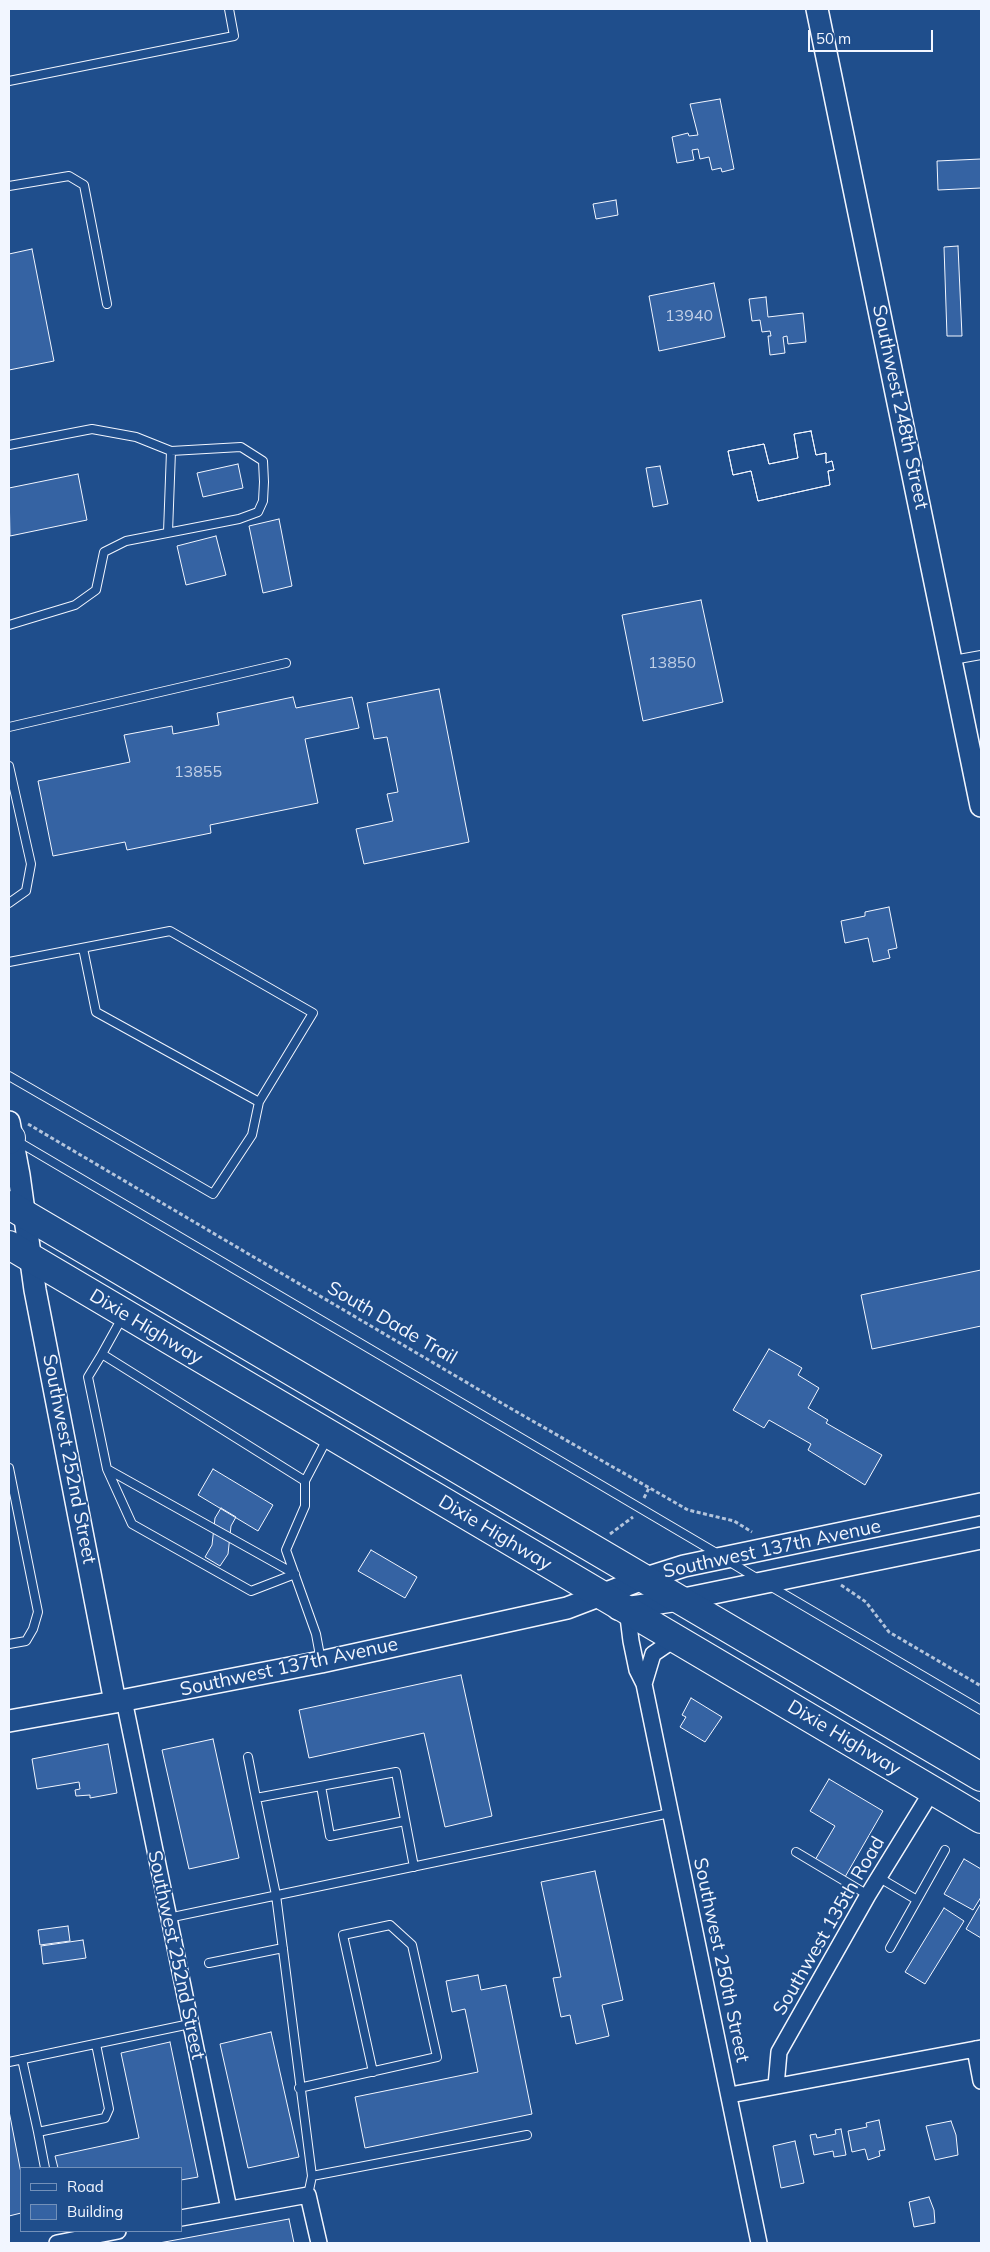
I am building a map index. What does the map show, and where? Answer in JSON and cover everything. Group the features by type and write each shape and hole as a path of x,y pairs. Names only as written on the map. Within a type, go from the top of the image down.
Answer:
{"highway":[{"name":"Dixie Highway","path":"17,1210 981,1777"},
{"name":"Dixie Highway","path":"20,1252 627,1609 981,1820"},
{"path":"330,1434 353,1430 367,1435 479,1503 537,1515"}],"main road":[{"name":"Southwest 248th Street","path":"817,9 981,806"},
{"name":"Southwest 252nd Street","path":"12,1131 20,1252 120,1701"},
{"name":"Southwest 137th Avenue","path":"9,1721 321,1662 567,1608 643,1578 672,1569 981,1504"},
{"name":"Southwest 137th Avenue","path":"567,1608 627,1609 981,1538"}],"street":[{"name":"Southwest 250th Street","path":"627,1609 637,1670 644,1684 759,2243"},
{"name":"Southwest 250th Street","path":"644,1684 653,1654 675,1639"},
{"name":"Southwest 252nd Street","path":"120,1701 229,2209"},
{"name":"Southwest 135th Road","path":"776,2086 779,2052 878,1878 932,1791"},
{"path":"730,2095 978,2048 981,2081"},
{"path":"182,2218 308,2195 318,2243"},
{"path":"57,2243 76,2241 114,2232"}],"lane":[{"path":"9,81 234,36 229,9"},
{"path":"9,186 69,176 84,185 107,304"},
{"path":"9,445 92,429 136,437 171,451 241,447 263,461 264,482 263,501 258,512 239,520 126,541 104,552 96,590 75,605 9,625"},
{"path":"168,532 171,451"},
{"path":"951,660 981,655"},
{"path":"9,727 286,663"},
{"path":"9,766 31,864 26,891 9,903"},
{"path":"9,962 170,931 313,1013 259,1102 252,1135 213,1194 9,1076"},
{"path":"83,948 96,1012 259,1102"},
{"path":"12,1131 981,1710"},
{"path":"124,1314 88,1377 107,1469 132,1524 251,1591 295,1574"},
{"path":"102,1354 305,1480"},
{"path":"321,1662 316,1631 286,1550 305,1506 305,1480 330,1434"},
{"path":"9,1468 38,1612 33,1629 26,1641 9,1644"},
{"path":"107,1469 295,1574"},
{"path":"248,1757 276,1895 299,2088 312,2176 308,2195"},
{"path":"256,1798 396,1772 414,1867"},
{"path":"320,1786 330,1836 405,1821"},
{"path":"168,1918 670,1813"},
{"path":"890,1948 945,1850"},
{"path":"796,1852 868,1896"},
{"path":"878,1878 917,1900"},
{"path":"299,2088 372,2072 437,2057 412,1945 390,1925 343,1935 372,2072"},
{"path":"209,1963 283,1948"},
{"path":"9,2062 190,2024"},
{"path":"38,2132 105,2118 109,2109 96,2044"},
{"path":"22,2059 45,2167"},
{"path":"312,2176 526,2135"}],"path":[{"name":"South Dade Trail","path":"12,1131 510,1408 688,1510 734,1521 760,1537"},
{"path":"644,1498 649,1488"},
{"path":"606,1536 633,1517"},
{"path":"834,1581 862,1599 889,1632 981,1686"}],"building":[{"path":"720,99 734,169 722,172 721,168 712,170 709,157 700,159 698,149 692,150 694,160 677,163 672,137 688,133 689,136 698,135 690,104"},
{"path":"981,159 981,188 938,190 937,161"},
{"path":"616,200 618,215 596,219 593,204"},
{"path":"958,246 962,336 947,336 944,247"},
{"path":"32,249 54,361 9,370 9,254"},
{"path":"714,283 725,337 659,351 649,296"},
{"path":"766,297 768,317 803,313 806,342 788,344 787,336 783,337 785,353 770,355 768,336 771,336 770,331 762,332 760,320 752,321 749,299"},
{"path":"811,431 816,455 826,453 826,463 832,461 834,470 828,471 830,485 758,501 751,471 733,475 728,451 764,444 769,464 798,458 794,434"},
{"path":"811,431 816,455 826,453 826,463 832,461 834,470 828,471 830,485 758,501 751,471 733,475 728,451 764,444 769,464 798,458 794,434"},
{"path":"238,464 243,488 203,497 197,473"},
{"path":"660,466 668,504 653,507 646,468"},
{"path":"78,474 87,520 10,536 9,488"},
{"path":"279,519 292,586 263,593 249,526"},
{"path":"216,536 226,575 186,585 177,546"},
{"path":"701,600 723,702 643,721 622,615"},
{"path":"439,689 469,842 364,864 356,829 393,821 387,794 398,792 387,737 374,739 367,703"},
{"path":"293,697 296,708 352,697 359,728 305,739 318,803 210,825 211,833 127,850 125,842 53,856 38,781 130,762 124,735 172,726 173,734 219,725 217,713"},
{"path":"889,907 897,948 888,950 890,958 873,962 868,938 845,943 841,921 865,916 865,912"},
{"path":"981,1270 981,1326 872,1349 861,1295"},
{"path":"769,1349 802,1368 798,1375 819,1388 808,1408 828,1420 826,1423 882,1455 865,1485 808,1450 811,1444 769,1420 764,1428 733,1410"},
{"path":"213,1469 273,1505 258,1531 198,1495"},
{"path":"221,1508 236,1517 231,1526 228,1554 220,1566 205,1557 212,1545 215,1518"},
{"path":"371,1550 417,1577 405,1598 358,1571"},
{"path":"461,1675 492,1816 445,1827 424,1733 309,1758 299,1710"},
{"path":"691,1698 722,1717 705,1742 680,1727 686,1717 682,1715"},
{"path":"213,1739 239,1858 189,1869 162,1750"},
{"path":"108,1744 117,1793 90,1798 90,1795 76,1796 75,1790 80,1789 79,1782 37,1789 32,1759"},
{"path":"829,1779 883,1811 845,1877 815,1860 835,1826 810,1811"},
{"path":"964,1859 981,1869 981,1897 973,1910 944,1894"},
{"path":"595,1871 623,2000 602,2005 609,2036 576,2044 570,2015 561,2017 553,1978 561,1977 541,1882"},
{"path":"981,1903 981,1938 966,1929"},
{"path":"944,1908 964,1921 925,1984 905,1972"},
{"path":"68,1926 70,1941 40,1945 38,1930"},
{"path":"83,1940 86,1958 43,1964 41,1946"},
{"path":"478,1975 481,1990 506,1985 532,2114 365,2148 355,2097 478,2072 465,2009 452,2012 446,1981"},
{"path":"271,2032 299,2157 248,2168 220,2044"},
{"path":"170,2042 198,2177 182,2180 182,2167 58,2167 55,2156 139,2138 121,2053"},
{"path":"9,2111 20,2168 20,2213 9,2216"},
{"path":"879,2120 885,2150 879,2151 880,2156 868,2160 865,2149 852,2152 848,2131 867,2127 866,2123"},
{"path":"951,2121 956,2135 958,2155 935,2160 926,2126"},
{"path":"841,2129 846,2155 834,2157 833,2151 814,2155 810,2135 816,2134 817,2138 836,2134 835,2130"},
{"path":"795,2141 804,2183 781,2188 773,2146"},
{"path":"929,2197 934,2210 935,2223 914,2227 909,2202"},
{"path":"289,2219 294,2243 159,2243"}]}
